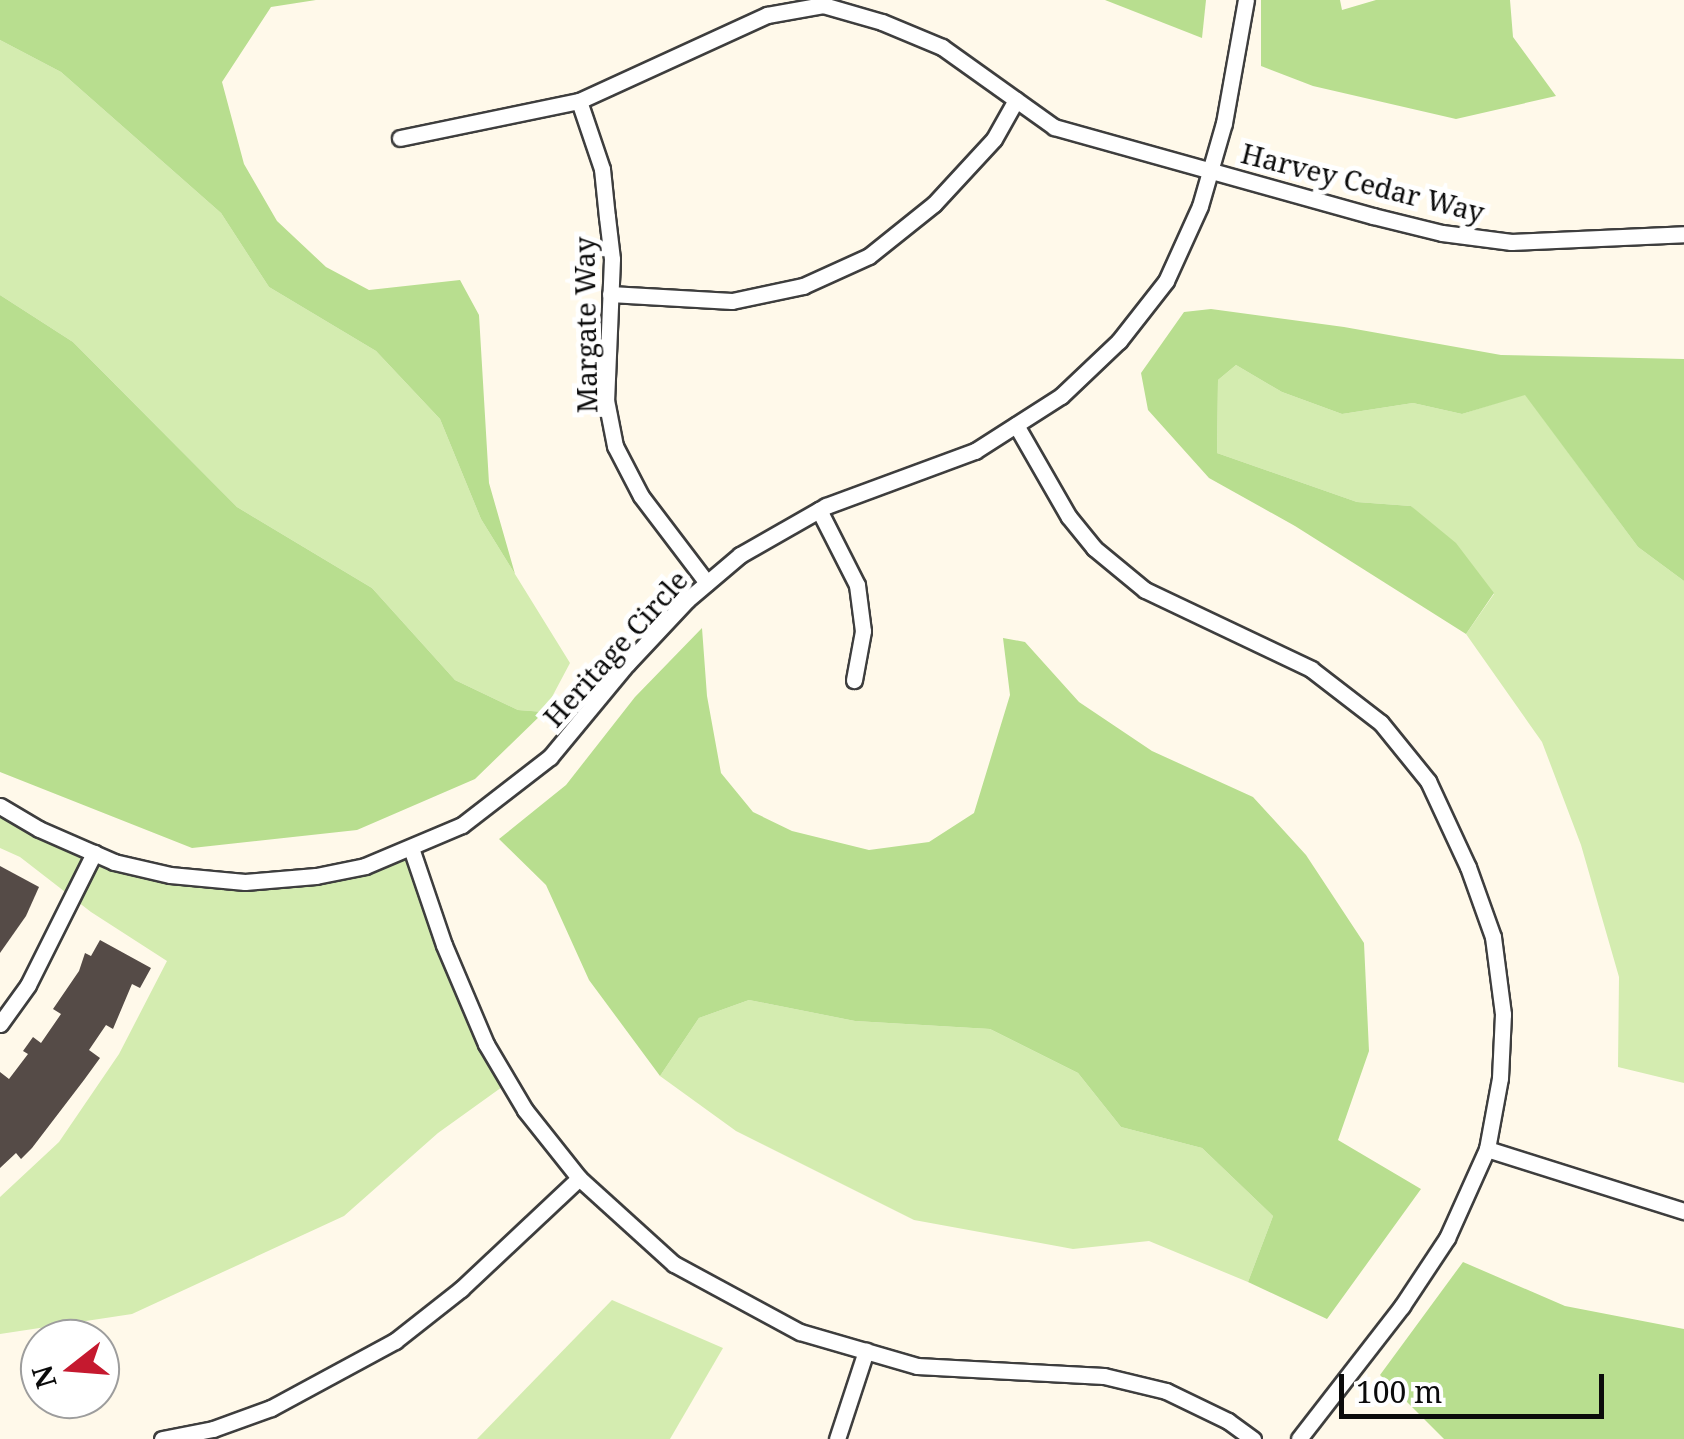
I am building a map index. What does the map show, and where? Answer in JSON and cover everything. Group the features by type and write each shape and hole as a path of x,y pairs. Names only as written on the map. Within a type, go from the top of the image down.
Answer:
{"street":[{"name":"Heritage Circle","path":"0,806 39,830 94,853 170,875 245,882 316,876 365,866 462,825 550,757 626,664 740,555 819,510 975,451 1061,396 1105,355 1166,281 1200,206 1242,40 1246,0"},
{"name":"Harvey Cedar Way","path":"400,138 579,101 767,16 823,5 882,22 942,47 1054,128 1442,233 1511,242 1684,234"},
{"path":"610,294 732,301 804,286 868,256 934,204 994,139 1016,100"},
{"name":"Margate Way","path":"579,101 602,169 612,260 606,400 615,446 641,496 707,583"},
{"path":"1016,425 1069,518 1094,548 1145,590 1311,670 1381,723 1428,782 1468,866 1493,937 1503,1014 1500,1078 1487,1149 1447,1238 1299,1439"},
{"path":"819,510 857,584 863,632 854,680"},
{"path":"411,848 444,945 486,1044 525,1110 579,1178 689,1273 800,1332 917,1366 1104,1376 1166,1390 1228,1421 1253,1439"},
{"path":"0,1024 28,985 94,853"},
{"path":"1487,1149 1684,1211"},
{"path":"162,1439 212,1429 271,1408 395,1341 461,1289 579,1178"},
{"path":"837,1439 866,1351"}],"green space":[{"path":"0,0 316,0 271,7 222,82 244,164 277,221 326,267 369,290 460,280 479,315 489,483 515,574 481,519 440,419 376,351 269,287 221,213 61,72 0,40"},
{"path":"1105,0 1206,0 1202,38"},
{"path":"1261,0 1340,0 1342,10 1376,0 1510,0 1513,37 1556,96 1456,119 1313,86 1261,66"},
{"path":"0,40 61,72 221,213 269,287 376,351 440,419 481,519 570,663 544,712 518,710 455,680 372,588 237,507 73,342 0,295"},
{"path":"0,295 73,342 237,507 372,588 455,680 518,710 544,712 475,779 357,830 192,848 0,772"},
{"path":"1211,309 1344,327 1501,355 1684,359 1684,581 1638,547 1525,395 1462,414 1413,403 1342,414 1282,392 1236,365 1218,380 1217,453 1357,502 1411,506 1456,543 1494,593 1466,634 1295,526 1209,478 1148,410 1141,373 1184,312"},
{"path":"1236,365 1282,392 1342,414 1413,403 1462,414 1525,394 1638,547 1684,581 1684,1083 1618,1067 1619,977 1581,845 1542,742 1466,634 1494,594 1411,506 1357,502 1217,453 1218,380"},
{"path":"702,628 707,696 721,773 753,812 792,831 869,850 929,842 974,813 1010,695 1003,638 1025,642 1079,702 1152,751 1253,797 1306,855 1364,943 1369,1051 1338,1140 1421,1189 1327,1319 1248,1282 1273,1216 1202,1148 1121,1127 1078,1073 990,1029 855,1021 749,1000 699,1018 660,1076 589,980 546,885 499,839 566,785 635,697"},
{"path":"0,806 39,829 170,875 316,876 411,848 509,1082 438,1133 344,1216 132,1314 99,1319 20,1319 20,1331 0,1334 0,1197 59,1142 119,1054 167,961 91,912 20,857 0,848"},
{"path":"749,1000 855,1021 990,1029 1078,1073 1121,1127 1202,1148 1273,1216 1248,1282 1149,1241 1073,1249 914,1220 736,1131 660,1076 699,1018"},
{"path":"1463,1262 1565,1306 1684,1329 1684,1439 1444,1439 1380,1375"},
{"path":"612,1300 723,1348 670,1439 477,1439"}],"building":[{"path":"0,866 39,887 26,916 0,953"},
{"path":"100,940 151,968 140,988 132,984 113,1029 106,1025 89,1050 100,1058 84,1080 32,1148 21,1159 16,1153 0,1168 0,1072 9,1079 28,1054 23,1051 33,1037 41,1043 61,1014 53,1009 79,971 85,953 91,956"}]}
